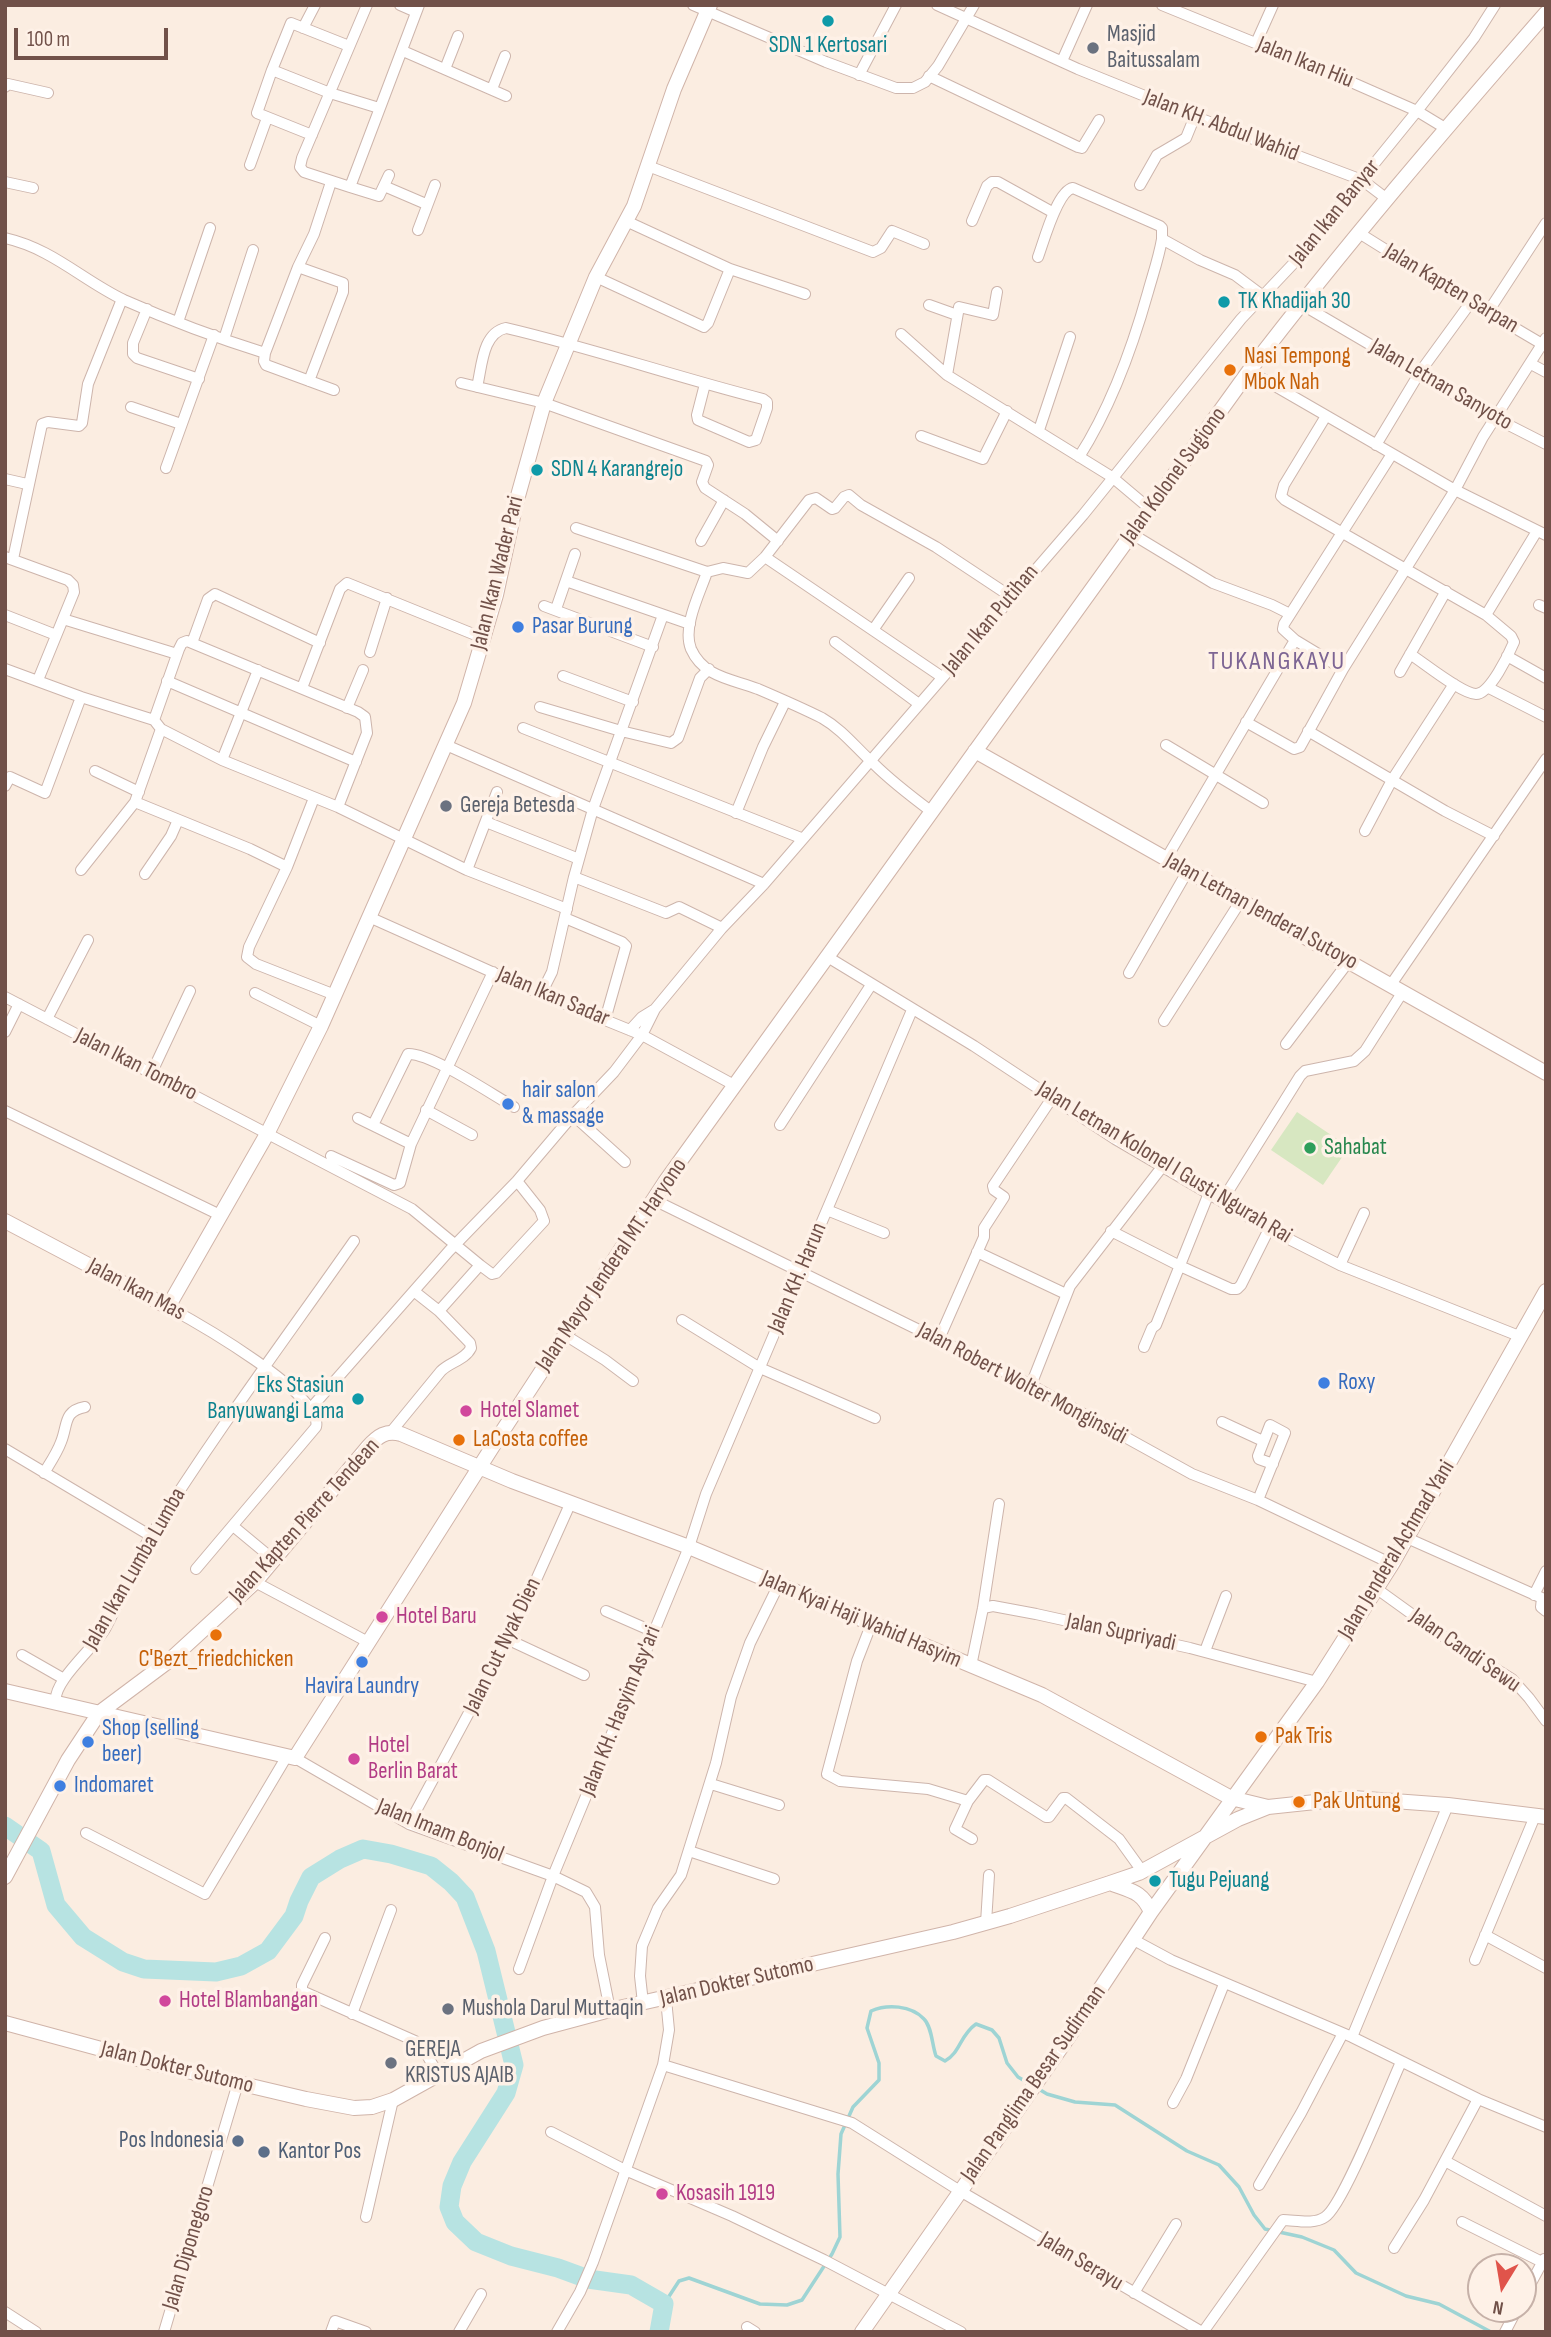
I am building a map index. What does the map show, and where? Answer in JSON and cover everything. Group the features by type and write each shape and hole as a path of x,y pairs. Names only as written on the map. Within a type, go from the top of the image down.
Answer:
{"main road":[{"name":"Jalan Ikan Wader Pari","path":"168,1307 267,1134 321,1026 464,703 496,595 516,503 544,403 596,277 634,206 674,89 709,8"},
{"name":"Jalan Kolonel Sugiono","path":"826,956 1249,371 1445,128 1546,13"},
{"name":"Jalan Letnan Jenderal Sutoyo","path":"975,751 1546,1073"},
{"name":"Jalan Mayor Jenderal MT. Haryono","path":"291,1758 654,1200 826,956"},
{"name":"Jalan Ikan Mas","path":"5,1221 168,1307"},
{"name":"Jalan Jenderal Achmad Yani","path":"1205,1836 1317,1682 1377,1589 1546,1292"},
{"name":"Jalan Kapten Pierre Tendean","path":"5,1877 68,1760 99,1713 164,1665 254,1582 381,1435 391,1432 401,1434 479,1468"},
{"name":"Jalan Kyai Haji Wahid Hasyim","path":"479,1468 689,1547 1042,1695 1231,1798 1268,1807"},
{"name":"Jalan Imam Bonjol","path":"5,1691 291,1758"},
{"path":"1268,1807 1353,1798 1448,1805 1541,1817"},
{"name":"Jalan Dokter Sutomo","path":"5,2023 238,2083 354,2108 372,2107 393,2100 481,2052 543,2028 986,1923 1111,1883 1142,1871 1205,1836 1268,1807"},
{"name":"Jalan Panglima Besar Sudirman","path":"862,2332 1205,1836"},
{"path":"1111,1883 1140,1894 1151,1912"}],"street":[{"path":"303,28 315,5"},
{"path":"367,5 300,167 304,172 377,197 381,195 389,175"},
{"path":"350,187 418,9 400,5"},
{"path":"693,5 709,8 859,75 896,88 914,88 929,76 938,66 974,5"},
{"path":"859,75 896,5"},
{"name":"Jalan KH. Abdul Wahid","path":"937,5 1195,116 1362,180 1387,199"},
{"path":"1062,61 1087,5"},
{"name":"Jalan Ikan Hiu","path":"1162,5 1417,111 1445,128"},
{"path":"1256,43 1273,5"},
{"name":"Jalan Ikan Banyar","path":"1112,477 1241,319 1292,265 1362,180 1474,38 1495,5"},
{"path":"312,135 257,113 256,109 272,70 292,23 349,46"},
{"path":"445,69 458,36"},
{"path":"403,51 506,96"},
{"path":"492,89 505,56"},
{"path":"272,70 330,93 379,108"},
{"path":"929,76 1082,148 1098,120"},
{"path":"5,87 8,84 16,85 48,93"},
{"path":"1140,185 1157,155 1186,138 1195,116"},
{"path":"250,165 267,118"},
{"path":"648,166 873,252 881,248 892,231 924,244"},
{"path":"5,182 33,188"},
{"path":"331,182 314,234 298,267 264,361 266,365 334,390"},
{"path":"972,221 987,186 992,182 999,182 1054,213"},
{"path":"418,230 435,185"},
{"path":"384,186 426,204"},
{"path":"1038,257 1054,213 1068,188 1162,228 1162,239 1126,362 1079,457"},
{"path":"625,221 730,270 804,294"},
{"path":"1488,312 1546,223"},
{"path":"178,322 210,228"},
{"name":"Jalan Kapten Sarpan","path":"1359,233 1488,312 1544,341"},
{"path":"5,238 23,242 52,255 122,299 265,353"},
{"path":"1162,239 1235,275 1263,296"},
{"path":"166,468 199,379 219,337 253,250"},
{"path":"298,267 343,283 309,381"},
{"path":"596,277 704,327 709,323 730,270"},
{"path":"947,375 959,307 993,314 998,292"},
{"path":"38,680 74,593 74,585 68,580 9,558 42,424 48,422 79,426 82,423 88,384 122,299"},
{"path":"1376,445 1420,372 1471,302"},
{"name":"Jalan Letnan Sanyoto","path":"1301,304 1495,418 1546,444"},
{"path":"929,305 957,315"},
{"path":"147,309 133,342 133,354 199,379"},
{"path":"477,387 488,339 496,331 506,328 567,342 767,402 755,440 749,442 698,420 705,384"},
{"path":"901,334 947,375 1112,477 1150,509"},
{"path":"1039,430 1070,337"},
{"path":"1246,722 1294,749 1300,747 1343,669 1455,491 1495,418 1544,341"},
{"name":"Jalan Kapten Sarpan","path":"1531,364 1546,372"},
{"path":"1249,371 1455,491 1541,533 1486,615"},
{"path":"461,383 544,403 706,461 708,465 703,485 708,491 778,541"},
{"path":"131,407 181,425"},
{"path":"921,436 983,459 1007,411"},
{"path":"1325,416 1284,485 1281,495 1289,504 1486,615 1514,640 1489,688 1478,694 1454,684 1410,654"},
{"path":"1343,669 1295,640 1283,629 1392,454"},
{"name":"Jalan Ikan Putihan","path":"655,1009 722,928 764,884 1010,596 1083,515 1112,477"},
{"path":"5,479 27,484"},
{"path":"576,528 708,572 723,568 748,573 765,557 809,500 816,498 834,509 849,495 861,505 936,547 1010,596"},
{"path":"701,541 724,500"},
{"path":"1132,534 1213,583 1290,614"},
{"path":"575,554 566,580 550,607 653,647"},
{"path":"765,557 942,677"},
{"path":"708,572 690,624 688,639 692,651 709,669 727,681 755,688 822,719 848,737 870,761 932,812"},
{"path":"873,630 909,578"},
{"path":"566,580 690,624"},
{"path":"302,688 343,585 351,583 483,638"},
{"path":"1400,671 1446,592"},
{"path":"192,643 208,598 215,594 320,643"},
{"path":"370,652 387,598"},
{"path":"5,615 56,635"},
{"path":"541,994 552,972 593,809 663,615"},
{"path":"63,619 177,654"},
{"path":"1166,859 1295,640"},
{"path":"835,642 919,704"},
{"path":"81,870 137,797 167,681 182,643 192,643 365,717 368,728 338,807"},
{"path":"1507,656 1546,678"},
{"path":"5,669 157,724 222,760 338,807 467,870 566,913 622,942 626,946 605,1020"},
{"path":"540,706 671,743 675,741 700,678 709,669"},
{"path":"222,760 258,670"},
{"path":"347,708 363,670"},
{"path":"563,676 633,702"},
{"path":"167,681 356,762"},
{"path":"1364,831 1392,780 1454,684"},
{"path":"1489,688 1546,717"},
{"path":"7,779 45,793 80,697"},
{"path":"736,813 785,702"},
{"path":"523,728 801,838"},
{"path":"1308,731 1494,836"},
{"path":"446,745 764,884"},
{"path":"1166,745 1263,803"},
{"path":"1222,1201 1300,1076 1305,1071 1354,1061 1365,1051 1396,989 1546,759"},
{"path":"95,771 178,820 287,867"},
{"path":"467,870 497,792"},
{"path":"314,798 247,957 256,964 335,995"},
{"path":"145,874 171,836 178,820"},
{"path":"486,822 579,859"},
{"path":"1129,972 1188,872"},
{"path":"574,877 666,913 679,907 722,928"},
{"path":"1164,1021 1240,902"},
{"name":"Jalan Ikan Sadar","path":"369,917 541,994 642,1035 734,1085"},
{"path":"47,1019 88,940"},
{"name":"Jalan Letnan Kolonel I Gusti Ngurah Rai","path":"826,956 975,1046 1162,1167 1269,1229 1340,1265 1519,1336"},
{"path":"1286,1044 1349,961"},
{"path":"331,1156 396,1186 400,1184 411,1144 493,972"},
{"path":"780,1125 871,985"},
{"path":"152,1072 190,991"},
{"path":"255,993 321,1026"},
{"name":"Jalan Ikan Tombro","path":"5,997 152,1072 419,1215 480,1265"},
{"path":"5,1032 19,1004"},
{"path":"630,1030 642,1017 655,1009"},
{"path":"196,1569 316,1427 317,1418 311,1408 455,1244 517,1181 614,1072 642,1035 655,1009"},
{"name":"Jalan KH. Harun","path":"689,1547 706,1494 912,1010"},
{"path":"373,1125 405,1056 417,1054 514,1107"},
{"path":"939,1339 985,1234 984,1228 1004,1197 994,1190 993,1186 1052,1098"},
{"path":"426,1110 472,1135"},
{"path":"5,1111 220,1215"},
{"path":"573,1115 625,1162"},
{"path":"358,1118 411,1144"},
{"path":"1031,1385 1066,1294 1162,1167"},
{"path":"439,1311 480,1265 492,1274 496,1273 544,1221 540,1210 517,1181"},
{"path":"1144,1348 1156,1325 1209,1194"},
{"name":"Jalan Robert Wolter Monginsidi","path":"654,1200 1031,1385 1192,1474 1258,1500 1392,1564"},
{"path":"827,1210 884,1233"},
{"path":"1340,1265 1364,1213"},
{"path":"1111,1231 1180,1266 1231,1289 1237,1289 1269,1229"},
{"name":"Jalan Ikan Lumba Lumba","path":"56,1702 56,1690 99,1639 150,1536 264,1366 354,1241"},
{"path":"977,1252 1066,1294"},
{"path":"391,1432 440,1371 471,1350 470,1343 439,1311 415,1292"},
{"name":"Jalan Ikan Mas","path":"168,1307 227,1340 264,1366 311,1408"},
{"path":"682,1320 760,1368 876,1418"},
{"path":"565,1335 633,1381"},
{"path":"44,1473 61,1442 68,1418 74,1410 85,1407"},
{"path":"1222,1422 1263,1441"},
{"path":"1258,1500 1273,1464 1285,1433 1270,1425 1258,1451 1259,1459 1273,1464"},
{"path":"5,1449 150,1536"},
{"name":"Jalan Cut Nyak Dien","path":"409,1824 509,1640 571,1502"},
{"path":"971,1666 999,1504"},
{"path":"233,1526 274,1560"},
{"path":"1407,1538 1534,1595 1543,1600 1541,1607 1546,1611"},
{"name":"Jalan KH. Hasyim Asy'ari","path":"519,1969 554,1876 689,1547"},
{"path":"1534,1595 1546,1571"},
{"path":"254,1582 368,1642"},
{"path":"643,2003 640,1976 642,1946 658,1908 681,1875 711,1784 725,1716 740,1668 778,1586"},
{"name":"Jalan Candi Sewu","path":"1377,1589 1438,1633 1512,1679 1546,1721"},
{"path":"1205,1651 1226,1596"},
{"name":"Jalan Supriyadi","path":"983,1608 993,1606 1036,1614 1205,1651 1317,1682"},
{"path":"606,1611 654,1632"},
{"path":"871,1625 857,1661 827,1774 840,1781 928,1789 968,1801"},
{"path":"509,1640 584,1675"},
{"path":"22,1656 64,1679"},
{"path":"86,1833 205,1894 291,1758"},
{"name":"Jalan Imam Bonjol","path":"291,1758 409,1824 554,1876 586,1892 595,1907 599,1955 610,2010"},
{"path":"972,1839 955,1829 968,1801 984,1780 988,1780 1046,1817 1066,1798 1119,1839 1142,1871"},
{"path":"711,1784 779,1805"},
{"path":"1259,2185 1347,2036 1448,1805"},
{"path":"1475,1959 1541,1817"},
{"path":"689,1851 774,1879"},
{"path":"986,1923 989,1875"},
{"path":"352,2014 391,1910"},
{"path":"1485,1935 1546,1968"},
{"path":"326,1938 301,1990 415,2041 424,2050 438,2074"},
{"path":"1132,1939 1171,1960 1347,2036 1478,2099 1546,2127"},
{"path":"1173,2103 1186,2079 1224,1984"},
{"path":"557,2332 580,2292 593,2262 663,2065 669,2030 667,1999"},
{"path":"1203,2332 1282,2221 1317,2220 1331,2212 1360,2155 1401,2062"},
{"name":"Jalan Serayu","path":"663,2065 846,2121 960,2191 1203,2332"},
{"name":"Jalan Diponegoro","path":"164,2332 238,2083"},
{"path":"1394,2248 1478,2099"},
{"path":"366,2217 393,2100"},
{"path":"551,2132 625,2170 827,2261 939,2327 961,2332"},
{"path":"1445,2161 1546,2216"},
{"path":"1462,2222 1544,2260"},
{"path":"1135,2293 1176,2224"},
{"path":"458,2332 481,2294"},
{"path":"5,2312 36,2332"},
{"path":"331,2332 335,2321 366,2332"}],"green space":[{"name":"Sahabat","path":"1297,1112 1349,1147 1323,1185 1271,1150"}],"waterway":[{"path":"5,1826 41,1851 56,1905 83,1937 123,1962 144,1969 216,1972 241,1966 268,1951 294,1916 311,1877 363,1849 431,1866 465,1897 486,1951 514,2065 506,2093 462,2162 452,2186 449,2207 455,2222 476,2242 511,2256 588,2279 631,2285 664,2304 659,2332"},
{"path":"664,2304 679,2281 689,2278 760,2304 787,2305 802,2300 840,2237 838,2174 841,2134 853,2107 879,2080 879,2063 867,2028 871,2011 884,2007 899,2007 919,2014 929,2027 936,2056 945,2061 976,2024 992,2030 999,2038 1007,2063 1018,2077 1030,2084"},
{"path":"1037,2088 1047,2094 1075,2102 1115,2105 1187,2151 1219,2165 1239,2187 1265,2229 1302,2237 1334,2250 1356,2273 1406,2296 1439,2304 1491,2332"}],"place":[{"name":"SDN 1 Kertosari","path":"828,21"},
{"name":"Masjid Baitussalam","path":"1093,48"},
{"name":"TK Khadijah 30","path":"1224,302"},
{"name":"Nasi Tempong Mbok Nah","path":"1230,370"},
{"name":"SDN 4 Karangrejo","path":"537,470"},
{"name":"Pasar Burung","path":"518,627"},
{"name":"Gereja Betesda","path":"446,806"},
{"name":"hair salon & massage","path":"508,1104"},
{"name":"Sahabat","path":"1310,1148"},
{"name":"Roxy","path":"1324,1383"},
{"name":"Eks Stasiun Banyuwangi Lama","path":"358,1399"},
{"name":"Hotel Slamet","path":"466,1411"},
{"name":"LaCosta coffee","path":"459,1440"},
{"name":"Hotel Baru","path":"382,1617"},
{"name":"C'Bezt_friedchicken","path":"216,1635"},
{"name":"Havira Laundry","path":"362,1662"},
{"name":"Pak Tris","path":"1261,1737"},
{"name":"Shop (selling beer)","path":"88,1742"},
{"name":"Hotel Berlin Barat","path":"354,1759"},
{"name":"Indomaret","path":"60,1786"},
{"name":"Pak Untung","path":"1299,1802"},
{"name":"Tugu Pejuang","path":"1155,1881"},
{"name":"Hotel Blambangan","path":"165,2001"},
{"name":"Mushola Darul Muttaqin","path":"448,2009"},
{"name":"GEREJA KRISTUS AJAIB","path":"391,2063"},
{"name":"Pos Indonesia","path":"238,2141"},
{"name":"Kantor Pos","path":"264,2152"},
{"name":"Kosasih 1919","path":"662,2194"}],"district":[{"name":"TUKANGKAYU","path":"1277,662"}]}
